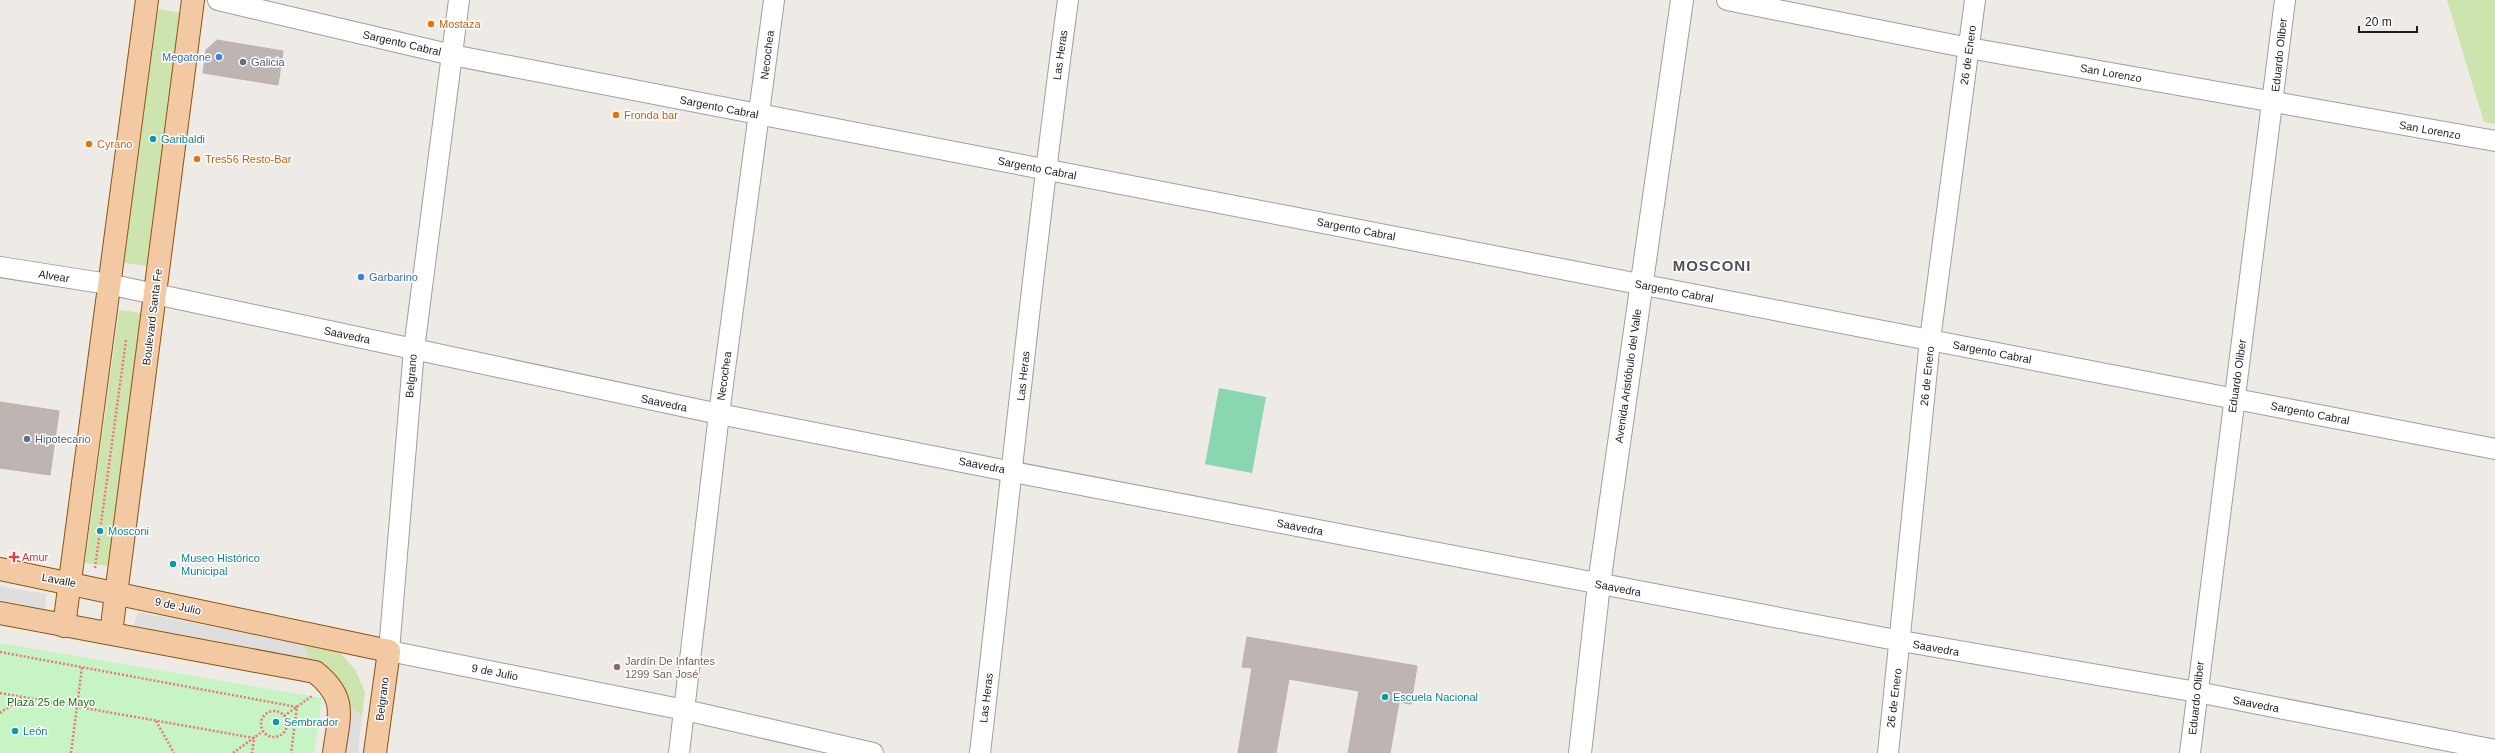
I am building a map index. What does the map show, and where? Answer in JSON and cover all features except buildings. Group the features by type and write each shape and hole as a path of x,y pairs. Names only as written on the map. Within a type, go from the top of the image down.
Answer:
{"main road":[{"path":"64,626 108,284 147,0"},
{"name":"Boulevard Santa Fe","path":"111,633 193,0"},
{"name":"Lavalle","path":"0,569 117,592"},
{"name":"9 de Julio","path":"117,592 388,651"},
{"path":"0,613 315,672 330,684 340,708 334,753"},
{"name":"Belgrano","path":"375,753 388,651"}],"street":[{"name":"Sargento Cabral","path":"218,0 452,55 2495,449"},
{"name":"Belgrano","path":"388,651 414,349 459,0"},
{"name":"Necochea","path":"679,753 719,414 774,0"},
{"name":"Las Heras","path":"980,753 1013,472 1045,170 1068,0"},
{"name":"Avenida Aristóbulo del Valle","path":"1580,753 1599,584 1640,284 1682,0"},
{"name":"San Lorenzo","path":"1727,0 1969,48 2495,142"},
{"name":"26 de Enero","path":"1888,753 1930,340 1975,0"},
{"name":"Eduardo Oliber","path":"2190,753 2285,0"},
{"name":"Alvear","path":"0,268 108,284"},
{"name":"Saavedra","path":"108,284 719,414 1013,472 1900,642 2197,692 2495,750"},
{"name":"9 de Julio","path":"388,651 685,710 873,753"}],"path":[{"path":"93,587 127,337"},
{"path":"0,652 297,707 291,753"},
{"path":"71,753 82,667"},
{"path":"0,693 254,738"},
{"path":"0,713 23,697"},
{"path":"275,710 284,716 287,727 282,734 270,737 263,731 262,720 266,713 275,710"},
{"path":"156,721 174,753"},
{"path":"233,753 263,731"},
{"path":"252,753 254,738"}],"green space":[{"path":"2447,0 2495,0 2495,124 2484,122"},
{"path":"158,9 181,13 147,266 124,263"},
{"path":"119,310 141,313 108,566 85,563"},
{"path":"1219,388 1266,397 1252,473 1205,464"},
{"name":"Plaza 25 de Mayo","path":"0,643 322,698 314,753 0,753"},
{"path":"303,645 340,653 355,669 365,692 362,717 350,706 349,699 342,684 324,666 310,661"}],"shaded area":[{"path":"0,586 46,594 45,609 0,600"},
{"path":"138,612 303,645 310,661 133,626"},
{"path":"350,706 362,717 358,753 344,753"}],"place":[{"name":"Mostaza","path":"431,24"},
{"name":"Megatone","path":"219,57"},
{"name":"Galicia","path":"243,62"},
{"name":"Fronda bar","path":"616,115"},
{"name":"Garibaldi","path":"153,139"},
{"name":"Cyrano","path":"89,144"},
{"name":"Tres56 Resto-Bar","path":"197,159"},
{"name":"Garbarino","path":"361,277"},
{"name":"Hipotecario","path":"27,439"},
{"name":"Mosconi","path":"100,531"},
{"name":"Amur","path":"14,557"},
{"name":"Museo Histórico Municipal","path":"173,564"},
{"name":"Jardín De Infantes 1299 San José","path":"617,667"},
{"name":"Escuela Nacional","path":"1385,697"},
{"name":"Sembrador","path":"276,722"},
{"name":"León","path":"15,731"}],"district":[{"name":"MOSCONI","path":"1712,265"}]}
